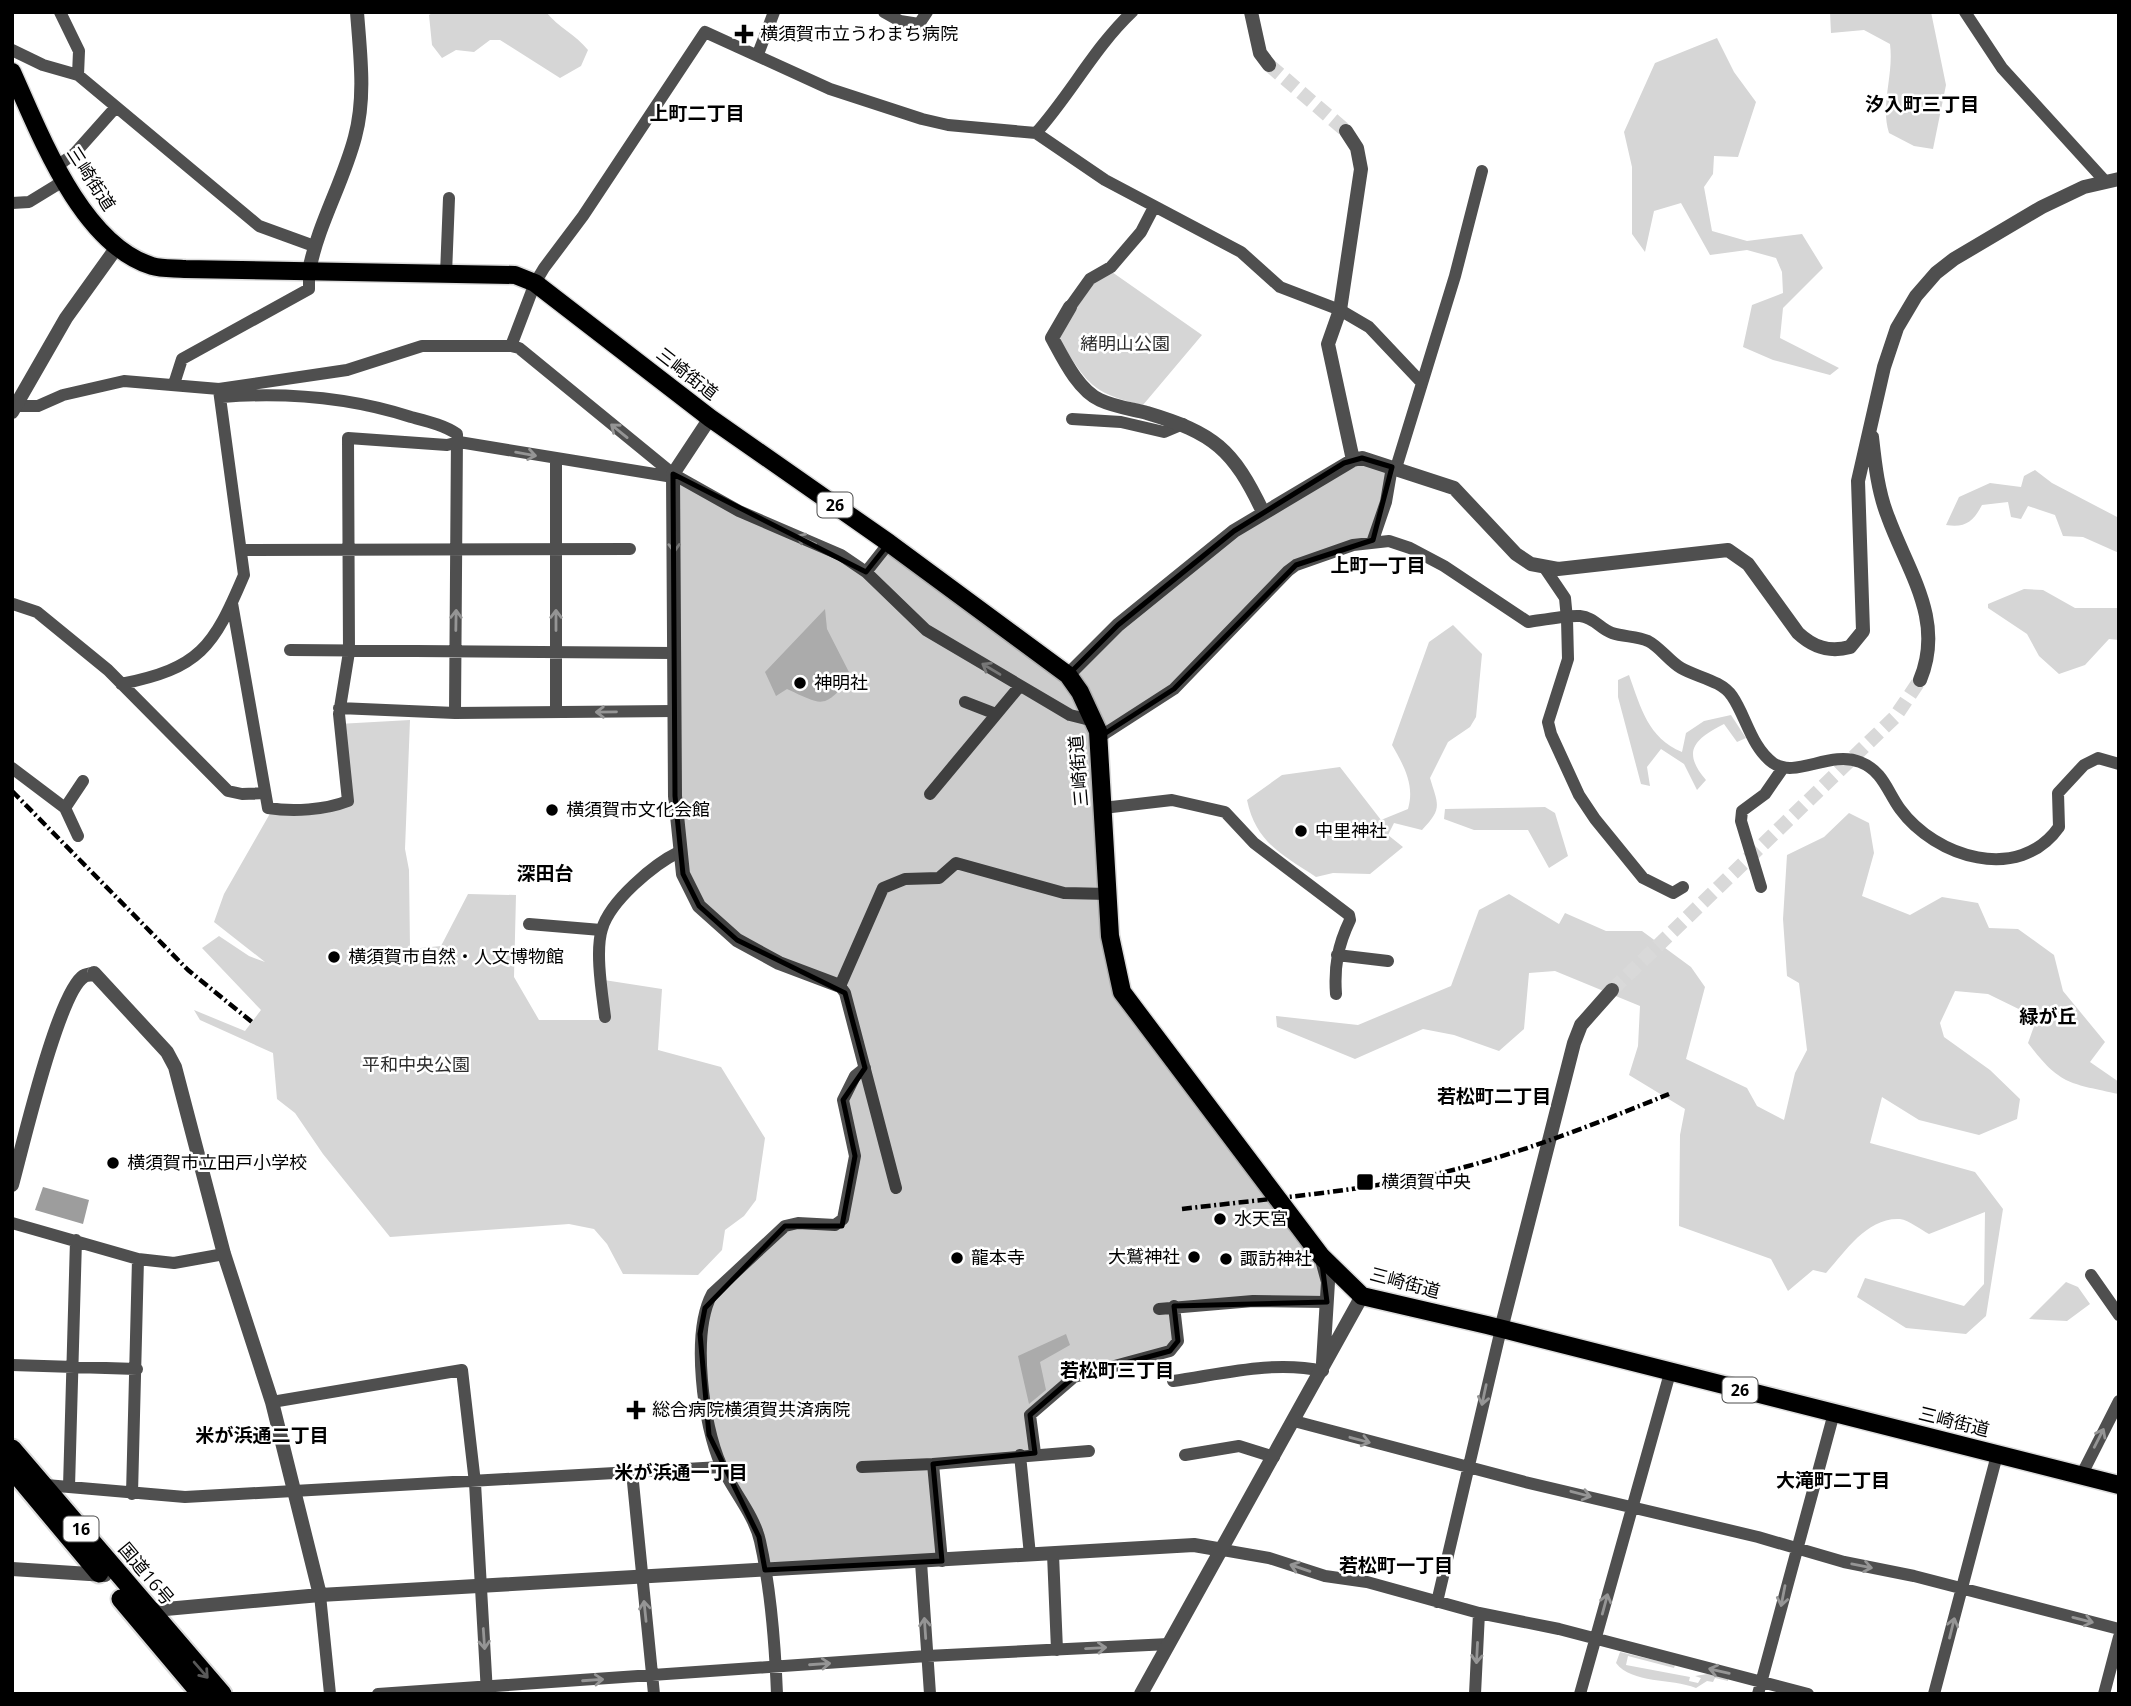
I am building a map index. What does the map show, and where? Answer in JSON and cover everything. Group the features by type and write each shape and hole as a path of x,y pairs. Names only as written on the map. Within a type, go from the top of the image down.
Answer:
{"highway":[{"name":"国道16号","path":"12,1449 46,1485 109,1574"},
{"name":"国道16号","path":"13,1471 109,1574 201,1694"},
{"name":"国道16号","path":"140,1611 222,1694"}],"main road":[{"name":"三崎街道","path":"12,72 61,174 91,220 117,247 152,266 515,275 535,283 710,418 889,543 1068,675 1096,730 1110,936 1122,992 1321,1256 1362,1296 2119,1485"}],"street":[{"path":"60,12 79,51 78,75"},
{"path":"174,384 181,359 309,289 314,246 346,168 360,118 357,12"},
{"path":"758,54 774,12"},
{"path":"884,12 901,21 919,24 927,12"},
{"path":"1036,133 1052,115 1094,53 1132,12"},
{"path":"1251,12 1260,52 1269,65"},
{"path":"1068,675 1139,608 1218,543 1263,512 1353,460 1362,458 1454,488 1516,555 1544,567 1558,569 1728,550 1748,564 1808,642 1829,650 1850,647 1863,631 1858,481 1897,328 1916,296 1936,273 2042,207 2111,179 2002,68 1965,12"},
{"path":"511,346 535,283 583,216 697,40 705,32 830,89 922,119 948,125 1036,133 1105,180 1241,252 1280,287 1340,310 1369,327 1422,382"},
{"path":"12,51 18,51 43,65 78,75 259,226 314,246"},
{"path":"12,203 29,202 61,174 75,153 116,107"},
{"path":"1346,131 1357,148 1362,169 1340,310 1328,344 1353,460"},
{"path":"1373,540 1455,276 1482,172"},
{"path":"446,274 449,198"},
{"path":"1154,207 1141,232 1111,267 1090,279 1052,338 1070,370 1098,400 1183,424 1214,442 1232,458 1263,512"},
{"path":"14,409 66,318 117,247"},
{"path":"220,393 347,370 422,346 519,348 673,475 739,511 841,555 866,572 926,630 1096,730 1174,689 1287,571 1296,565 1373,540 1389,541 1433,560 1528,622 1578,615 1593,620 1610,633 1651,642 1682,668 1711,681 1731,694 1753,738 1771,762 1783,768 1839,757 1859,761 1885,781 1900,809 1932,836 1969,856 2008,860 2031,853 2053,835 2061,817 2058,793 2084,765 2098,758 2119,764"},
{"path":"14,409 37,406 63,395 124,381 174,384 220,393 304,395 360,403 448,429 457,435 455,713"},
{"path":"121,684 175,670 201,655 232,603 244,575 243,550 220,393"},
{"path":"710,418 673,475 674,711 679,852 688,888 719,925 737,940 779,963 840,986 845,993 896,1188"},
{"path":"1072,419 1121,422 1164,432 1183,424"},
{"path":"1871,425 1875,470 1886,514 1927,610 1931,635 1928,661 1920,680"},
{"path":"232,603 268,808 282,811 335,806 348,801 339,708 349,652 348,438 447,445 459,442 673,475"},
{"path":"556,459 556,712"},
{"path":"866,572 889,543"},
{"path":"243,550 630,550"},
{"path":"1544,567 1565,598 1567,618 1568,659 1548,722 1551,734 1579,795 1643,878 1673,893 1683,887"},
{"path":"13,604 37,612 108,670 197,756 228,791 242,794 265,793"},
{"path":"290,650 674,653"},
{"path":"930,794 1019,687"},
{"path":"965,702 996,714"},
{"path":"339,708 455,713 674,711"},
{"path":"12,768 65,808 78,836"},
{"path":"1761,887 1741,821 1742,811 1765,794 1783,768"},
{"path":"65,808 83,781"},
{"path":"1103,808 1172,800 1225,812 1254,843 1349,915 1350,920 1334,967 1336,994"},
{"path":"605,1017 601,930 619,901 661,860 679,852"},
{"path":"840,986 875,900 883,888 905,880 939,878 956,863 1064,893 1109,894"},
{"path":"529,924 601,930"},
{"path":"1337,955 1388,961"},
{"path":"12,1185 60,1018 77,985 84,976 94,974 167,1052 175,1066 224,1254 272,1402 296,1490 320,1595 330,1694"},
{"path":"1437,1602 1501,1329 1574,1043 1581,1025 1612,990"},
{"path":"777,1694 765,1570 759,1537 721,1466 709,1435 700,1334 705,1308 712,1294 785,1226 799,1223 840,1224 855,1170 855,1156 843,1100 855,1076 865,1068"},
{"path":"12,1223 138,1259 174,1264 224,1254"},
{"path":"69,1487 76,1240"},
{"path":"1321,1256 1328,1282 1323,1371"},
{"path":"132,1493 138,1259"},
{"path":"2091,1275 2119,1315"},
{"path":"1141,1694 1323,1371 1362,1296"},
{"path":"1158,1309 1252,1301 1327,1302"},
{"path":"1035,1453 1030,1415 1074,1377 1170,1351 1178,1342 1174,1306"},
{"path":"12,1365 137,1369"},
{"path":"1174,1381 1267,1367 1303,1367 1323,1371"},
{"path":"272,1402 462,1370 475,1483 487,1690"},
{"path":"1580,1694 1671,1373"},
{"path":"2081,1476 2119,1401"},
{"path":"1758,1694 1834,1413"},
{"path":"1294,1421 1370,1443 1413,1450 2119,1629"},
{"path":"1185,1455 1239,1446 1275,1457"},
{"path":"862,1467 1089,1451"},
{"path":"1020,1455 1030,1555"},
{"path":"1934,1694 1997,1455"},
{"path":"933,1464 942,1560"},
{"path":"46,1485 185,1497 475,1483 721,1466"},
{"path":"632,1472 654,1694"},
{"path":"140,1611 320,1595 1194,1545 1269,1558 1325,1576 1367,1582 1479,1613 1808,1694"},
{"path":"1053,1554 1057,1650"},
{"path":"920,1562 930,1694"},
{"path":"12,1569 109,1574"},
{"path":"1475,1694 1479,1613"},
{"path":"2104,1694 2119,1637"},
{"path":"378,1694 487,1690 927,1656 1169,1644"}],"highlighted area":[{"path":"1362,458 1392,467 1373,540 1296,565 1174,689 1098,738 1110,936 1119,984 1321,1256 1327,1302 1174,1306 1178,1341 1170,1351 1074,1377 1030,1415 1035,1453 933,1464 942,1561 765,1570 759,1537 709,1435 700,1334 705,1308 785,1226 842,1226 855,1156 843,1100 865,1068 845,993 737,940 699,906 683,874 675,796 673,474 866,572 889,543 1068,675 1118,625 1234,531 1344,463"}],"green space":[{"path":"434,12 546,12 588,50 581,66 560,78 500,40 490,40 474,52 456,50 442,58 432,45 429,15"},
{"path":"1830,12 1931,12 1946,85 1933,149 1914,146 1889,133 1886,101 1890,44 1864,30 1831,33"},
{"path":"1717,38 1734,72 1756,102 1738,157 1714,156 1713,174 1704,187 1712,231 1747,241 1802,234 1823,268 1783,308 1780,338 1839,368 1830,375 1773,360 1743,347 1752,305 1783,293 1782,272 1776,258 1747,250 1710,255 1681,203 1654,211 1645,252 1632,234 1632,167 1624,132 1655,63"},
{"name":"緒明山公園","path":"1112,272 1202,335 1143,405 1112,396 1092,384 1059,340 1060,331 1094,283"},
{"path":"2035,470 2052,483 2119,518 2119,553 2083,537 2063,536 2055,515 2028,506 2021,519 2011,517 2008,502 1982,505 1968,522 1958,526 1946,525 1959,497 1990,483 2021,487 2024,476"},
{"path":"2024,589 2043,590 2075,608 2119,608 2119,640 2109,639 2085,665 2059,674 2039,656 2027,634 1988,608 1988,604"},
{"name":"神明社","path":"825,609 827,629 852,678 835,695 823,702 787,689 776,696 765,672"},
{"path":"1453,625 1482,654 1476,717 1470,727 1448,742 1430,778 1437,801 1436,811 1422,830 1394,823 1388,835 1403,847 1370,874 1333,873 1316,877 1272,846 1257,827 1247,800 1282,775 1340,767 1381,820 1408,809 1409,784 1392,745 1429,642"},
{"path":"1629,675 1647,721 1670,746 1682,752 1686,733 1704,721 1731,715 1746,738 1737,742 1724,724 1699,741 1693,753 1694,761 1706,780 1697,790 1684,764 1661,749 1647,767 1650,786 1641,784 1618,697 1618,680"},
{"name":"平和中央公園","path":"410,720 405,849 409,870 410,949 441,946 468,894 516,895 514,977 539,1020 607,1020 604,980 662,989 658,1050 721,1067 765,1138 756,1200 744,1216 725,1230 722,1250 698,1275 623,1274 607,1244 594,1229 569,1224 390,1237 323,1154 295,1113 277,1099 273,1053 200,1020 194,1010 245,1031 261,1010 202,948 219,936 249,956 265,962 214,922 224,894 272,810 348,801 338,724"},
{"path":"1545,807 1555,813 1568,856 1549,868 1528,830 1474,830 1444,819 1445,809"},
{"path":"1849,813 1869,823 1874,853 1862,896 1910,915 1942,897 1978,903 1989,928 2018,929 2054,955 2063,991 2105,1042 2090,1062 2119,1082 2119,1094 2067,1080 2049,1067 2028,1043 2037,1018 1988,994 1955,991 1940,1023 1944,1037 1990,1070 2020,1099 2017,1119 1979,1135 1919,1120 1882,1097 1870,1143 1975,1172 2003,1209 1986,1316 1966,1334 1906,1328 1857,1297 1865,1278 1964,1306 1984,1284 1985,1212 1929,1234 1900,1219 1877,1224 1858,1237 1826,1273 1813,1270 1788,1291 1771,1259 1679,1226 1680,1135 1685,1109 1629,1075 1638,1046 1640,1006 1555,971 1529,973 1524,1029 1499,1051 1454,1035 1423,1029 1355,1059 1277,1027 1276,1016 1358,1025 1451,986 1479,910 1509,894 1559,924 1565,913 1606,931 1642,931 1691,967 1705,987 1686,1059 1747,1088 1757,1106 1784,1120 1795,1073 1807,1050 1799,983 1787,976 1783,919 1787,855 1824,837"},
{"path":"2066,1282 2078,1287 2090,1304 2067,1321 2029,1319"},
{"path":"1066,1334 1070,1345 1040,1362 1046,1390 1029,1404 1018,1356"},
{"path":"1620,1652 1675,1665 1674,1668 1628,1656 1626,1665 1690,1677 1689,1681 1698,1683 1701,1678 1695,1676 1707,1674 1728,1678 1728,1681 1715,1678 1713,1682 1707,1681 1696,1688 1642,1678 1623,1670 1616,1663"}],"shaded area":[{"path":"43,1187 89,1200 83,1224 35,1210"}],"tunnel":[{"path":"1269,65 1346,131"},
{"path":"1612,990 1895,717 1920,680"}],"railway":[{"path":"12,791 188,970 252,1022"},
{"path":"1182,1209 1424,1177 1538,1144 1669,1094"}],"place":[{"name":"横須賀市立うわまち病院","path":"744,34"},
{"name":"神明社","path":"800,683"},
{"name":"横須賀市文化会館","path":"552,810"},
{"name":"中里神社","path":"1301,831"},
{"name":"横須賀市自然・人文博物館","path":"334,957"},
{"name":"横須賀市立田戸小学校","path":"113,1163"},
{"name":"横須賀中央","path":"1365,1182"},
{"name":"水天宮","path":"1220,1219"},
{"name":"大鷲神社","path":"1194,1257"},
{"name":"龍本寺","path":"957,1258"},
{"name":"諏訪神社","path":"1226,1259"},
{"name":"総合病院横須賀共済病院","path":"636,1410"}],"district":[{"name":"汐入町三丁目","path":"1922,104"},
{"name":"上町二丁目","path":"697,113"},
{"name":"上町一丁目","path":"1378,565"},
{"name":"深田台","path":"545,873"},
{"name":"緑が丘","path":"2048,1016"},
{"name":"若松町二丁目","path":"1494,1096"},
{"name":"若松町三丁目","path":"1117,1370"},
{"name":"米が浜通二丁目","path":"262,1435"},
{"name":"米が浜通一丁目","path":"681,1472"},
{"name":"大滝町二丁目","path":"1833,1480"},
{"name":"若松町一丁目","path":"1396,1565"}]}
